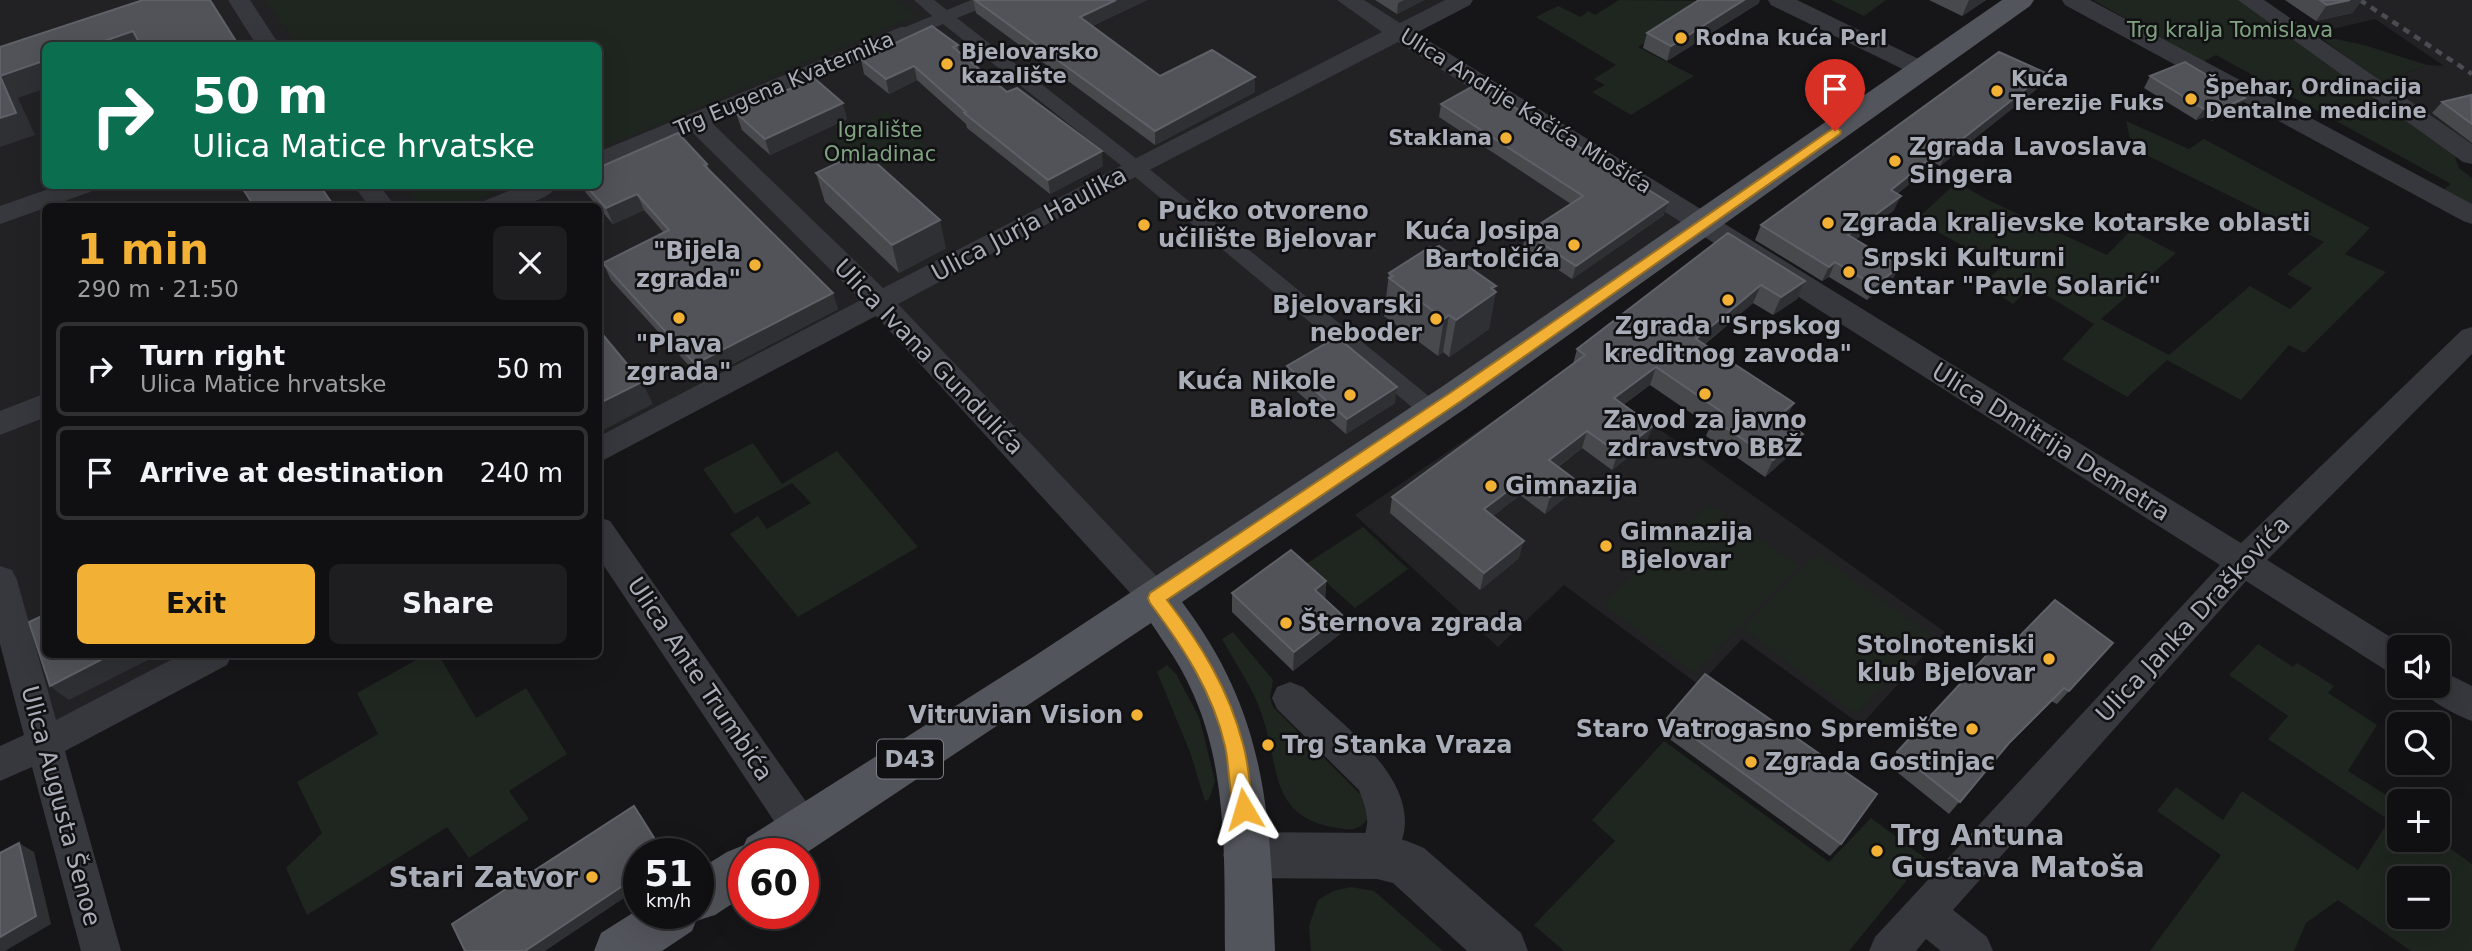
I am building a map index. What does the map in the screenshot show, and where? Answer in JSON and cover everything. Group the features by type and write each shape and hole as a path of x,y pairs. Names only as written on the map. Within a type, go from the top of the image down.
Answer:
{"main road":[{"path":"1250,951 1247,855 1235,746 1220,702 1201,661 1183,632 1156,598 1433,412 2021,0"},
{"name":"D43","path":"788,838 1156,598"},
{"path":"618,951 652,929"}],"street":[{"path":"239,0 266,42"},
{"path":"923,0 1135,167 1433,412"},
{"name":"Trg Eugena Kvaternika","path":"602,160 986,0"},
{"name":"Ulica Andrije Kačića Miošića","path":"1348,0 1704,223"},
{"name":"Ulica Jurja Haulika","path":"602,449 1135,167 1462,0"},
{"path":"1779,0 1923,70"},
{"path":"2073,0 2472,215"},
{"path":"2249,0 2472,156"},
{"name":"Ulica Ivana Gundulića","path":"695,121 880,302 1156,598"},
{"path":"0,215 73,189"},
{"path":"502,203 537,189"},
{"name":"Ulica Dmitrija Demetra","path":"1704,223 2387,653"},
{"name":"Ulica Janka Draškovića","path":"1924,912 2242,563 2472,337"},
{"path":"0,424 42,406"},
{"name":"Ulica Ante Trumbića","path":"602,536 802,829"},
{"name":"Ulica Augusta Šenoe","path":"0,580 101,951"},
{"path":"0,764 207,658"},
{"path":"2450,691 2472,705"},
{"path":"1290,698 1372,779 1383,802 1386,824 1377,856"},
{"path":"1247,855 1377,856 1406,864 1489,937"},
{"path":"1889,951 1924,912 1973,951"}],"shaded area":[{"path":"0,0 1462,0 1400,31 1704,223 1156,598 880,303 602,449 602,203 42,203 42,658 209,658 43,744 0,580"},
{"path":"2285,0 2472,0 2472,149 2380,82 2427,65 2444,66 2375,19 2329,30"},
{"name":"Gimnazija Bjelovar","path":"1572,367 1945,632 1861,725 1742,639 1699,685 1564,585 1498,647 1355,515"}],"green space":[{"path":"264,0 897,0 916,16 602,148 602,42 297,42"},
{"path":"1619,0 1716,1 1638,47 1694,76 1631,115 1592,92 1605,85 1594,79 1616,65 1536,17 1558,6 1581,17 1588,11 1595,15"},
{"path":"1831,0 1886,0 1864,16"},
{"name":"Trg kralja Tomislava","path":"2093,0 2240,0 2453,151 2459,168 2472,178 2472,211 2439,193 2451,184 2216,55 2203,62"},
{"path":"2317,35 2364,45 2427,65 2380,82"},
{"name":"Igralište Omladinac","path":"887,111 928,147 871,174 831,137"},
{"path":"2126,121 2189,149 2204,139 2370,228 2345,254 2386,272 2304,353 2289,345 2241,400 2167,360 2127,397 2062,359 2094,324 2031,286 2013,304 1982,284 2001,267 1916,220 1957,182 1986,199 2107,255 2131,230 2176,253 2101,319 2169,355 2250,286 2290,309 2312,288 2287,274 2324,242 2132,148"},
{"path":"406,189 503,189 468,203 418,203"},
{"path":"753,443 782,484 837,451 918,547 798,617 730,534 758,516 767,529 811,503 792,483 735,514 703,469"},
{"path":"1709,504 1799,566 1694,673 1603,604"},
{"path":"1363,527 1408,569 1355,608 1306,564"},
{"path":"1817,554 1930,634 1856,715 1743,628"},
{"path":"1233,632 1273,680 1270,697 1273,707 1363,797 1371,811 1361,826 1344,829 1319,824 1302,815 1290,804 1276,773 1259,705 1222,639"},
{"path":"2258,644 2293,667 2297,663 2334,686 2328,693 2377,725 2348,771 2387,795 2387,819 2268,739 2288,716 2229,675"},
{"path":"420,658 443,658 476,718 526,688 567,754 509,791 529,819 469,858 447,827 307,915 286,868 322,833 297,782 378,734 357,693"},
{"path":"1167,665 1176,674 1199,717 1215,781 1209,799 1205,801 1190,752 1157,672"},
{"name":"Trg Antuna Gustava Matoša","path":"1664,741 1829,862 1871,818 1925,858 1849,951 1564,951 1534,925 1615,841 1592,820"},
{"path":"2176,787 2223,820 2242,791 2358,870 2387,823 2387,852 2450,852 2450,848 2472,864 2472,951 2411,951 2338,900 2306,923 2294,951 2150,951 2221,855 2157,811"},
{"path":"1351,887 1374,891 1443,951 1311,951 1309,926 1318,900 1333,891"}],"building":[{"path":"143,0 210,0 236,42 139,42 133,31 101,42 42,42 42,61 0,76 0,47"},
{"path":"975,0 1116,0 1080,17 1160,76 1212,50 1255,77 1155,131"},
{"path":"1699,0 1744,0 1671,46 1647,33"},
{"path":"2320,0 2350,0 2327,5"},
{"path":"932,26 958,45 953,47 1007,92 1017,88 1102,151 1048,180 964,113 966,112 914,66 886,79 861,59"},
{"path":"1999,52 2046,73 1947,151 1942,149 1891,190 1901,196 1848,235 1900,266 1875,286 1835,262 1829,267 1761,225"},
{"path":"2185,62 2245,98 2219,110 2212,105 2204,109 2150,76"},
{"path":"0,76 16,113 0,118"},
{"path":"814,78 843,103 765,139 736,113"},
{"path":"1477,84 1668,202 1576,266 1526,233 1583,196 1441,104"},
{"path":"2471,95 2472,124 2442,102"},
{"path":"678,133 707,164 704,165 833,293 695,364 603,263 669,230 637,194 606,208 589,189 602,189 602,166"},
{"path":"863,151 940,220 892,245 816,173"},
{"path":"243,189 322,189 332,203 252,203"},
{"path":"1728,233 1805,281 1781,297 1761,285 1696,339 1794,403 1778,417 1803,434 1773,460 1713,419 1722,412 1656,367 1614,398 1653,426 1618,453 1587,431 1549,460 1573,478 1550,497 1525,478 1484,509 1524,541 1484,573 1392,497 1585,355 1577,349"},
{"path":"1439,246 1496,286 1491,288 1496,292 1456,320 1449,315 1444,319 1389,278 1393,276 1389,273 1430,247 1433,249"},
{"path":"602,334 642,382 602,402"},
{"name":"Kuća Nikole Balote","path":"1337,337 1397,387 1347,419 1287,366"},
{"name":"Šternova zgrada","path":"1291,550 1326,581 1315,590 1342,615 1294,652 1232,593"},
{"name":"Staro Vatrogasno Spremište","path":"2055,600 2113,643 2069,691 2064,688 2009,743 1960,802 1897,752 1998,643 2007,649"},
{"path":"42,616 42,658 104,658 50,686 29,622"},
{"name":"Zgrada Gostinjac","path":"1705,674 1877,794 1841,844 1667,718"},
{"name":"Stari Zatvor","path":"634,806 654,838 623,838 623,886 525,951 465,951 452,924"},
{"path":"19,843 36,916 0,937 0,853"}],"railway":[{"path":"2360,0 2472,74"}],"place":[{"name":"Rodna kuća Perl","path":"1681,38"},
{"name":"Bjelovarsko kazalište","path":"947,64"},
{"name":"Kuća Terezije Fuks","path":"1997,91"},
{"name":"Špehar, Ordinacija Dentalne medicine","path":"2191,99"},
{"name":"Staklana","path":"1506,138"},
{"name":"Zgrada Lavoslava Singera","path":"1895,161"},
{"name":"Zgrada kraljevske kotarske oblasti","path":"1828,223"},
{"name":"Pučko otvoreno učilište Bjelovar","path":"1144,225"},
{"name":"Kuća Josipa Bartolčića","path":"1574,245"},
{"name":"\"Bijela zgrada\"","path":"755,265"},
{"name":"Srpski Kulturni Centar \"Pavle Solarić\"","path":"1849,272"},
{"name":"Zgrada \"Srpskog kreditnog zavoda\"","path":"1728,300"},
{"name":"\"Plava zgrada\"","path":"679,318"},
{"name":"Bjelovarski neboder","path":"1436,319"},
{"name":"Zavod za javno zdravstvo BBŽ","path":"1705,394"},
{"name":"Kuća Nikole Balote","path":"1350,395"},
{"name":"Gimnazija","path":"1491,486"},
{"name":"Gimnazija Bjelovar","path":"1606,546"},
{"name":"Šternova zgrada","path":"1286,623"},
{"name":"Stolnoteniski klub Bjelovar","path":"2049,659"},
{"name":"Vitruvian Vision","path":"1137,715"},
{"name":"Staro Vatrogasno Spremište","path":"1972,729"},
{"name":"Trg Stanka Vraza","path":"1268,745"},
{"name":"Zgrada Gostinjac","path":"1751,762"},
{"name":"Trg Antuna Gustava Matoša","path":"1877,851"},
{"name":"Stari Zatvor","path":"592,877"}],"route":[{"path":"1244,809 1235,746 1220,702 1192,646 1156,598 1456,397 1835,131"}]}
